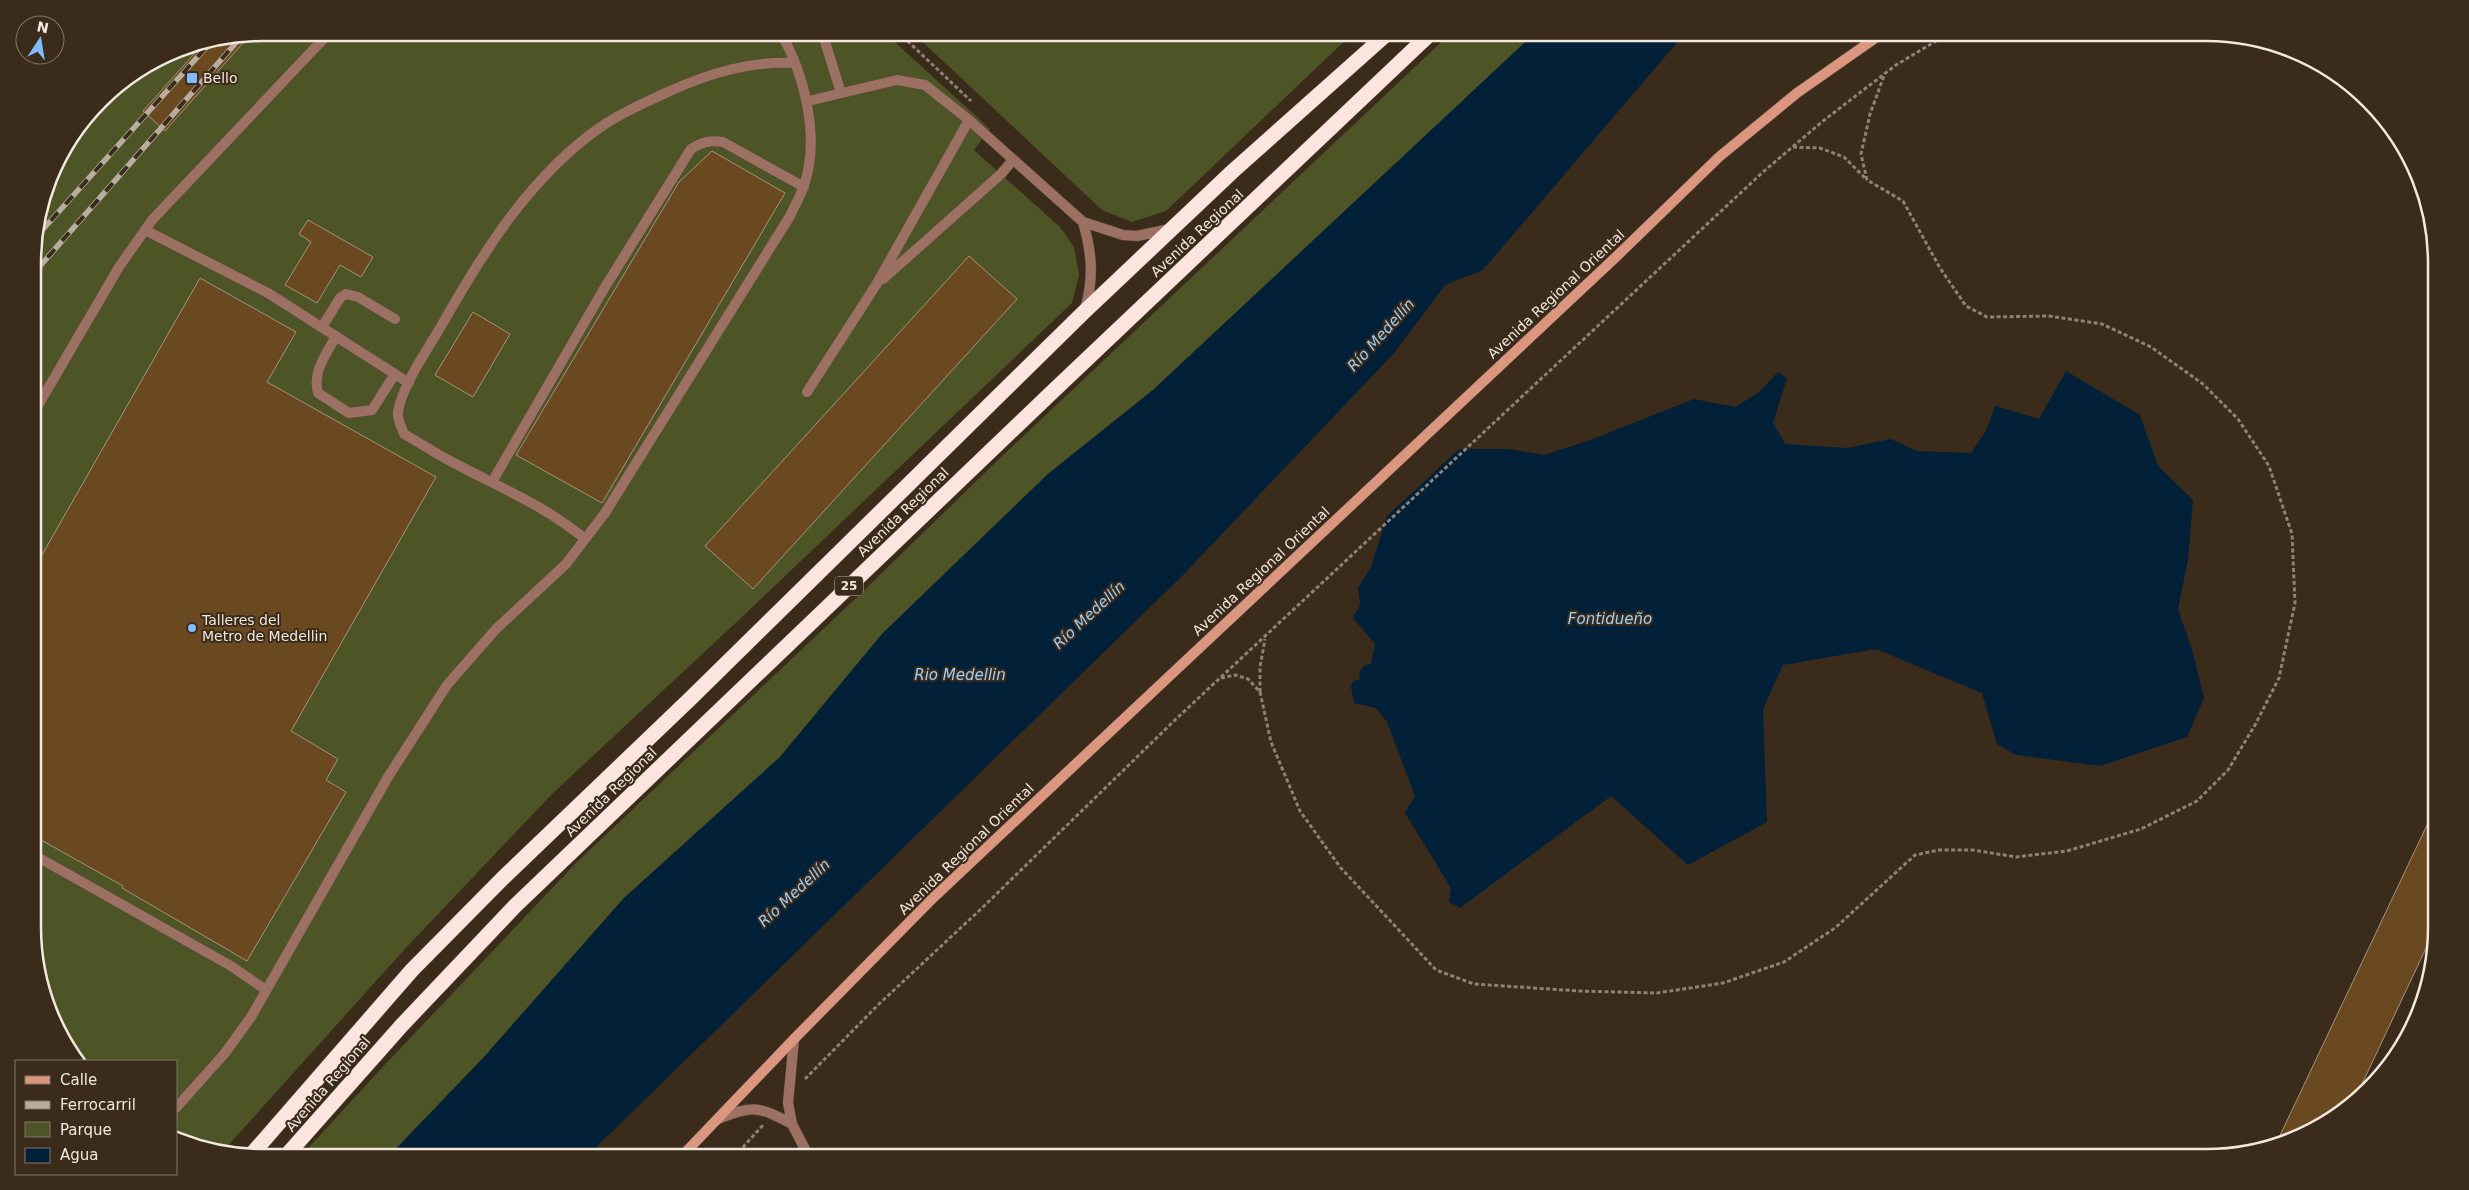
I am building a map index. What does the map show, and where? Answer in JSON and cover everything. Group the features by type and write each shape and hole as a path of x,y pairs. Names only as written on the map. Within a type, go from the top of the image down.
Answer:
{"highway":[{"name":"Avenida Regional","path":"257,1149 412,970 503,878 691,698 1084,312 1233,171 1379,41"},
{"name":"Avenida Regional","path":"293,1149 408,1018 515,906 1423,41"}],"main road":[{"name":"Avenida Regional Oriental","path":"689,1149 794,1039 940,892 1611,262 1720,157 1798,93 1871,41"}],"street":[{"path":"41,400 119,268 152,220 321,41"},
{"path":"178,1106 225,1053 251,1017 388,777 447,686 496,629 566,564 605,513 790,216 804,187 810,155 808,101 784,41"},
{"path":"825,41 841,93"},
{"path":"585,539 572,528 492,482 456,465 404,434 397,414 408,383 480,257 529,192 562,159 606,123 691,82 735,67 768,62 794,63"},
{"path":"808,101 897,80 925,85 969,120 1083,222 1123,235 1137,236 1172,229"},
{"path":"808,392 876,285 969,120"},
{"path":"492,482 605,287 692,149 701,143 723,142 804,187"},
{"path":"876,285 1001,174 1013,160"},
{"path":"1083,222 1090,246 1092,269 1089,296 1084,312"},
{"path":"145,230 268,293 408,383"},
{"path":"322,327 340,298 346,294 358,296 396,319"},
{"path":"336,336 316,374 315,383 318,393 335,404 349,413 372,410 395,374"},
{"path":"41,859 231,966 266,990"},
{"path":"794,1039 788,1096 792,1124 805,1149"},
{"path":"718,1119 745,1108 765,1110 792,1124"}],"path":[{"path":"907,41 976,106"},
{"path":"788,1096 879,1004 1221,678 1478,440 1584,337 1792,147 1885,73 1937,41"},
{"path":"1867,180 1861,154 1870,114 1885,73"},
{"path":"1265,638 1260,668 1260,692 1271,742 1300,811 1340,867 1436,970 1474,984 1580,991 1657,993 1723,982 1784,962 1828,933 1866,902 1915,855 1939,850 1973,850 2016,857 2067,851 2141,830 2197,801 2228,770 2256,725 2278,678 2295,603 2292,534 2269,466 2238,420 2203,384 2151,347 2102,324 2049,316 1988,317 1966,306 1940,268 1903,200 1867,180 1844,157 1820,148 1792,147"},
{"path":"1221,678 1235,675 1248,679 1260,692"},
{"path":"741,1149 774,1114"}],"green space":[{"path":"263,41 894,41 990,129 974,150 1060,227 1074,247 1079,275 1072,303 741,618 552,794 403,951 228,1146 205,1141 178,1132 178,1060 86,1060 71,1038 58,1012 49,985 43,956 41,927 41,263 43,234 49,205 58,178 71,152 96,117 128,87 152,71 178,58 205,49 234,43"},
{"path":"922,41 1345,41 1166,211 1132,222 1102,210"},
{"path":"1443,41 1527,41 1153,390 1048,474 882,634 780,757 624,898 484,1057 396,1149 307,1149 577,862 854,600 999,459"}],"water":[{"name":"Rio Medellin","path":"1526,41 1678,41 1483,270 1445,285 1394,353 1183,575 594,1149 396,1149 484,1057 624,898 780,757 882,634 1048,474 1153,390"},
{"name":"Fontidueño","path":"2066,371 2140,415 2158,466 2193,500 2188,559 2178,609 2193,653 2204,698 2187,737 2100,766 2016,755 1997,744 1982,693 1876,649 1783,665 1763,709 1767,822 1688,865 1611,796 1460,908 1449,902 1451,888 1405,813 1415,796 1387,722 1376,708 1354,703 1351,687 1353,681 1360,679 1359,672 1365,665 1371,664 1375,644 1353,618 1360,604 1358,588 1371,567 1387,516 1459,449 1508,449 1544,455 1593,439 1694,399 1735,407 1758,393 1778,372 1787,378 1773,423 1785,444 1847,448 1891,439 1917,451 1971,453 1986,431 1995,406 2039,419"}],"building":[{"name":"Bello","path":"244,42 165,131 143,111 196,52"},
{"path":"712,151 785,193 602,503 516,455 679,182"},
{"path":"308,220 373,257 361,277 340,265 317,303 285,285 311,242 299,234"},
{"path":"969,256 1017,299 753,589 705,546"},
{"name":"Talleres del Metro de Medellin","path":"200,278 296,332 267,382 436,477 291,731 338,759 326,780 346,792 247,961 122,888 123,886 41,840 41,557"},
{"path":"473,312 510,334 473,397 435,375"},
{"path":"2428,823 2427,947 2361,1086 2341,1103 2317,1119 2280,1136"}],"railway":[{"path":"41,265 236,43"},
{"path":"44,228 204,49"}],"place":[{"name":"Bello","path":"192,78"},
{"name":"Talleres del Metro de Medellin","path":"192,628"}],"water label":[{"name":"Río Medellín","path":"1381,335"},
{"name":"Río Medellín","path":"1089,615"},
{"name":"Río Medellín","path":"794,893"}]}
